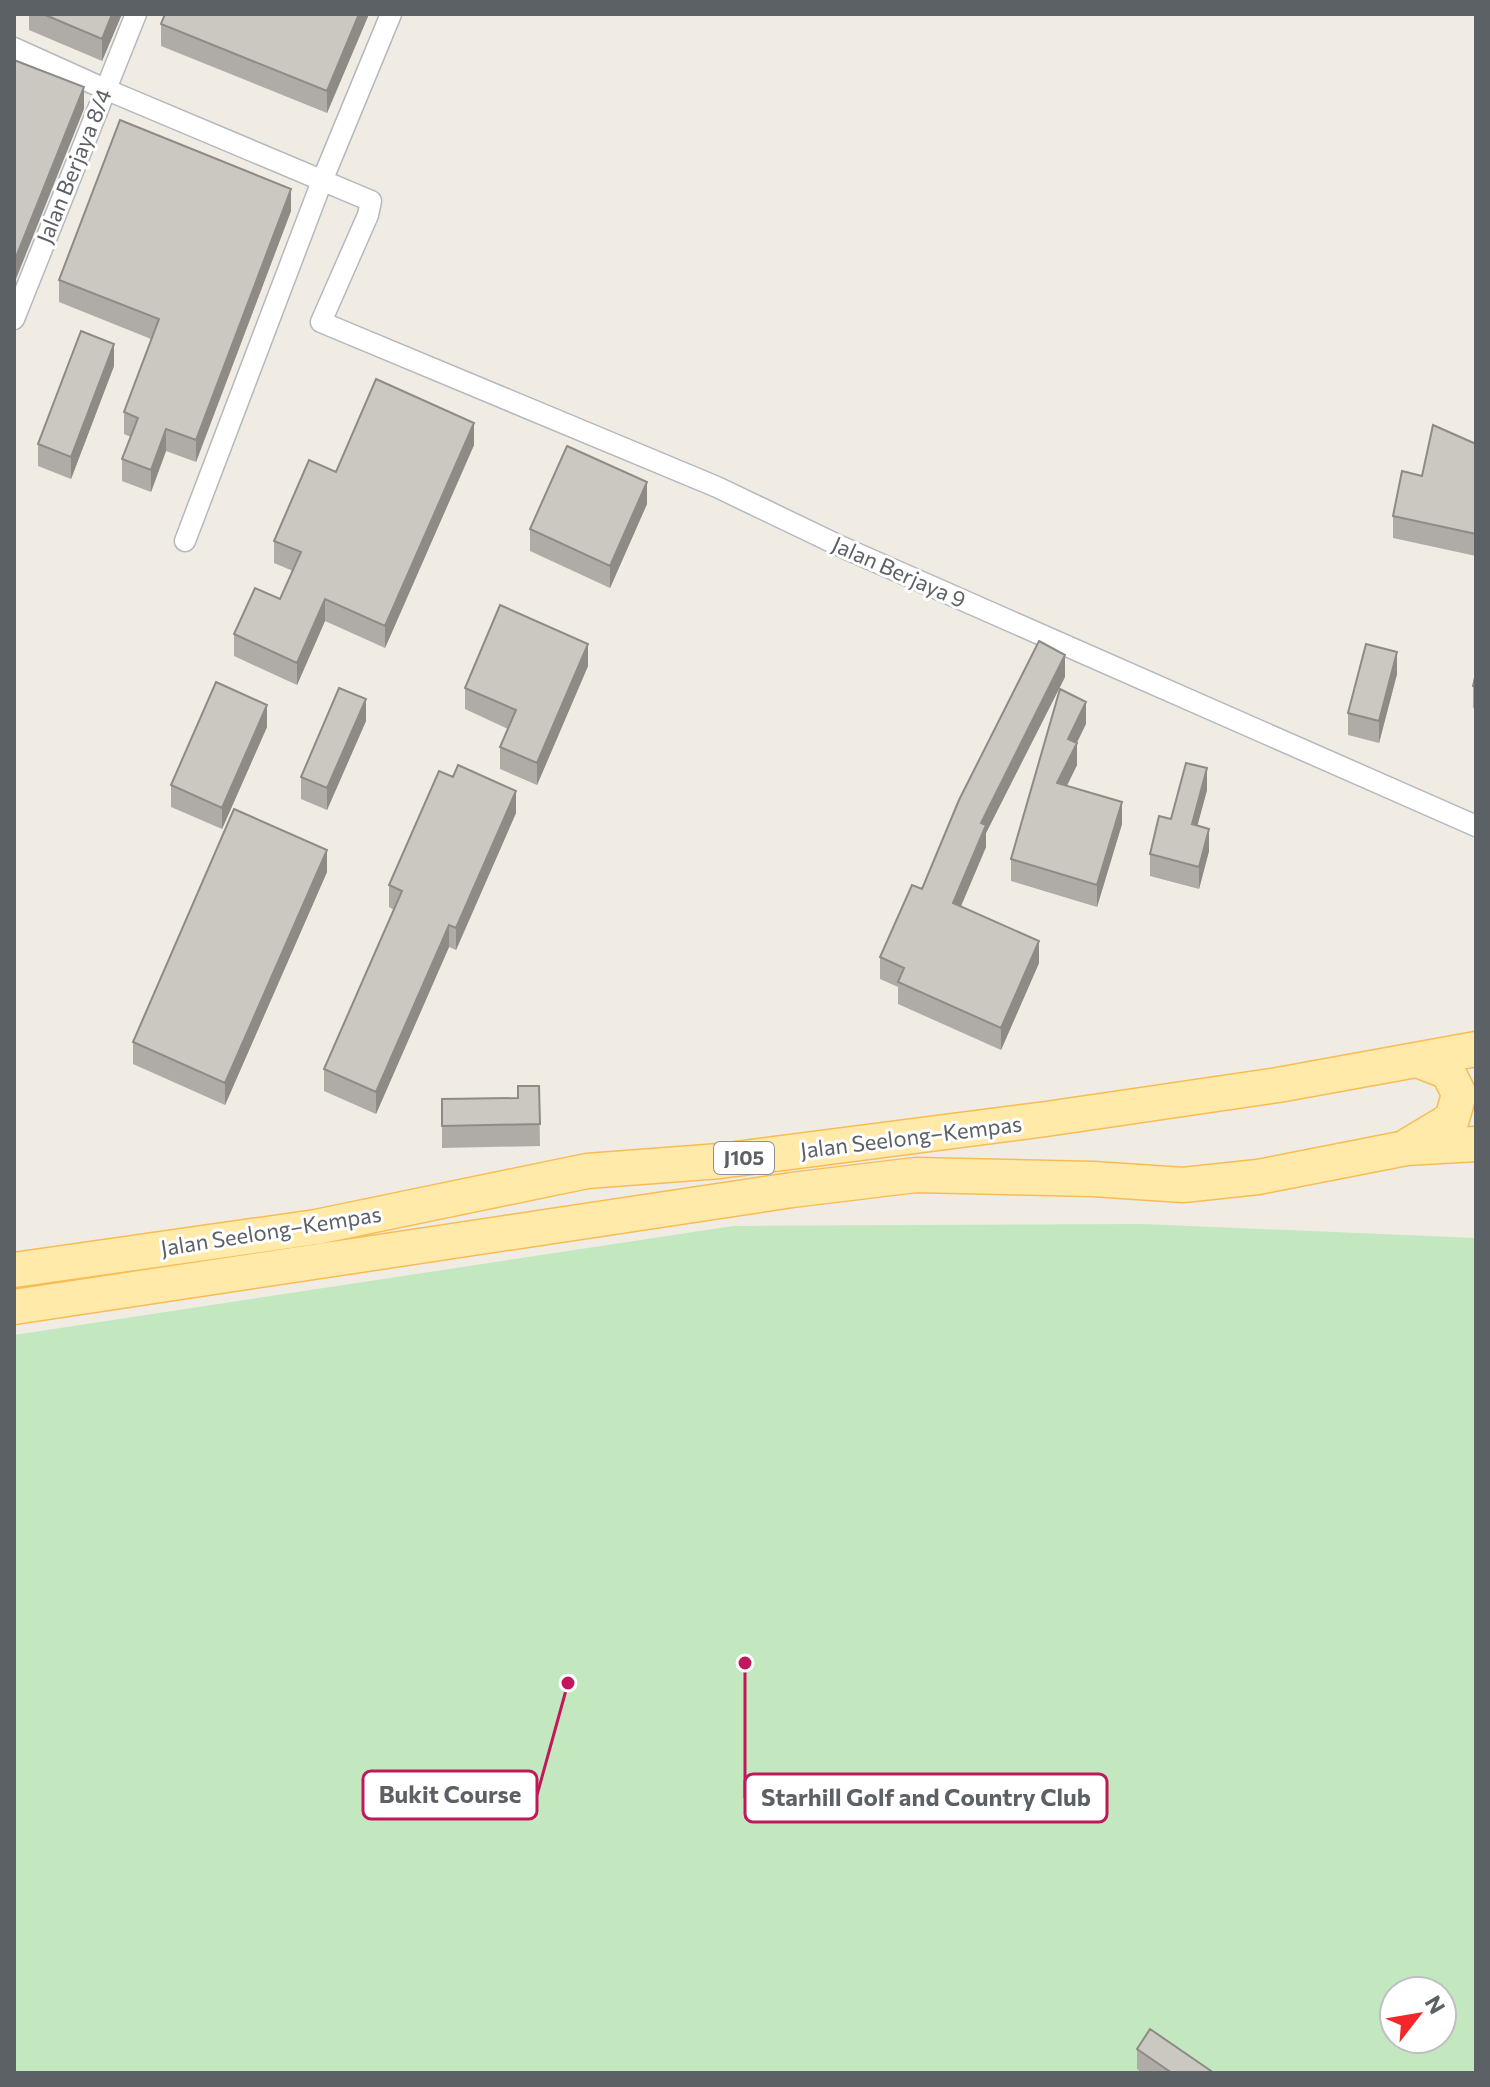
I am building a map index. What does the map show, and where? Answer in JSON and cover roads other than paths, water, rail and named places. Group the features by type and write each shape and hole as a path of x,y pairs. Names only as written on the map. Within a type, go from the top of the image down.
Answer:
{"main road":[{"name":"Jalan Seelong–Kempas","path":"14,1270 316,1227 587,1171 720,1161 1046,1119 1278,1085 1476,1049"},
{"path":"1406,1148 1452,1119 1459,1094 1448,1072 1417,1060"},
{"name":"Jalan Seelong–Kempas","path":"14,1307 916,1175 1093,1179 1183,1185 1258,1177 1406,1148 1476,1144"}],"street":[{"name":"Jalan Berjaya 8/4","path":"14,319 136,14"},
{"path":"185,541 322,181 391,14"},
{"path":"14,48 322,181"},
{"name":"Jalan Berjaya 9","path":"322,181 371,201 368,215 321,322 717,487 842,547 1476,826"}],"place":[{"name":"Starhill Golf and Country Club","path":"745,1663"},
{"name":"Bukit Course","path":"568,1683"}]}
